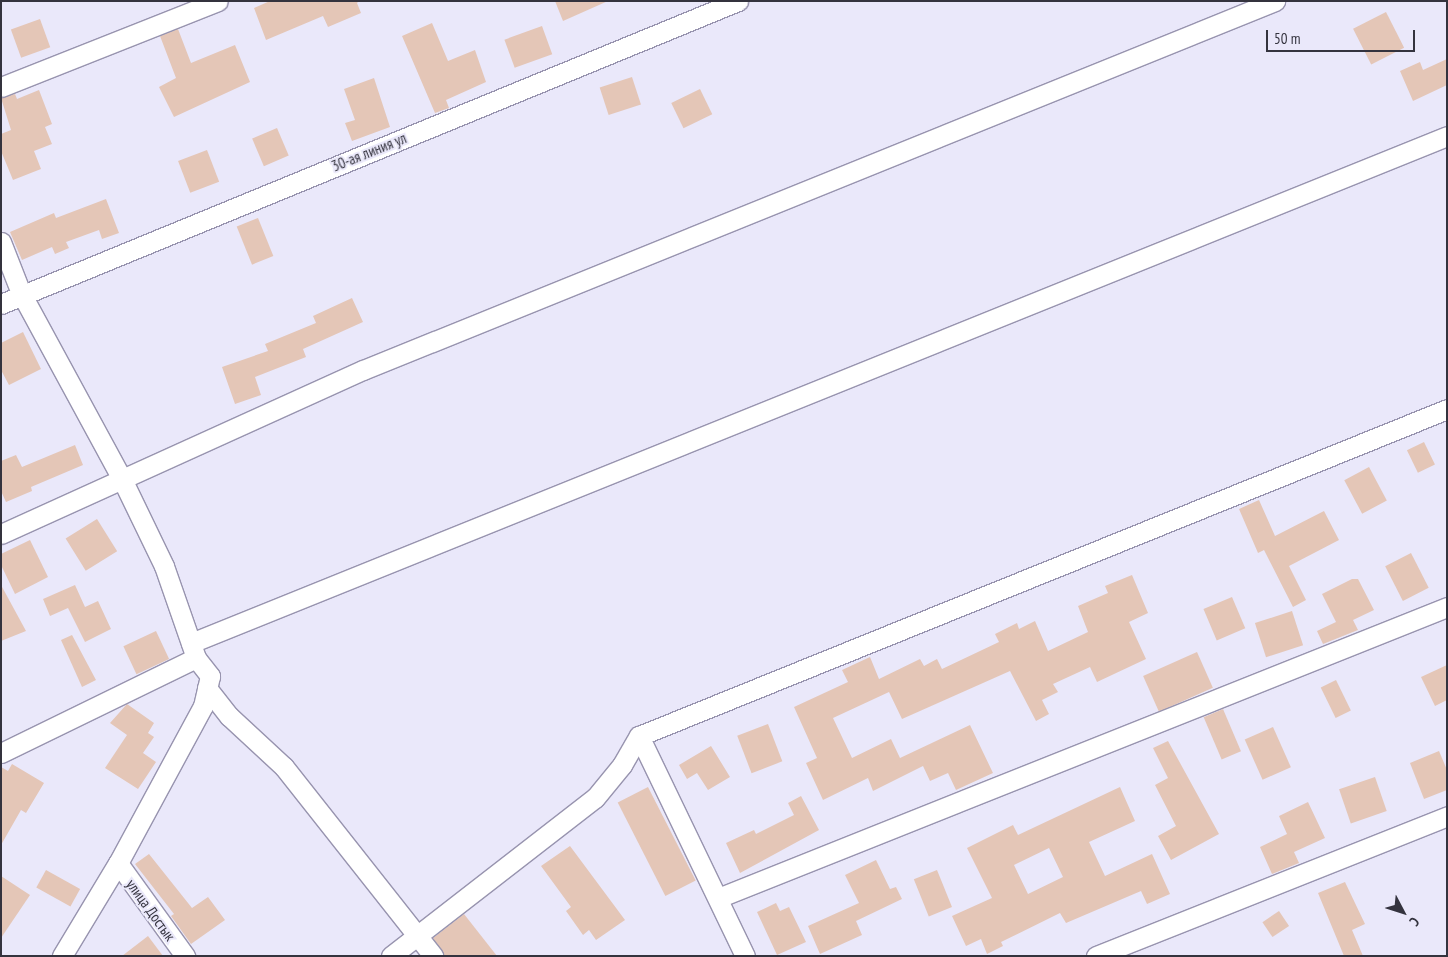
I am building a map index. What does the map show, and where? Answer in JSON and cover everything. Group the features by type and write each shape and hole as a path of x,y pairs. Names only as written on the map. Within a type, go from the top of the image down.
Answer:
{"street":[{"path":"1,87 218,1"},
{"name":"30-ая линия ул","path":"1,304 22,293 738,1"},
{"path":"1,534 363,370 1274,1"},
{"path":"1,753 193,651 1447,136"},
{"path":"1,242 22,293 121,478 164,566 193,651 210,676 203,706 118,863 62,956"},
{"path":"391,956 595,798 622,765 639,736 1447,409"},
{"path":"718,898 1447,607"},
{"path":"207,688 229,716 284,767 418,934 433,956"},
{"path":"639,736 745,956"},
{"path":"1096,956 1447,816"},
{"name":"улица Достык","path":"118,863 184,956"}],"building":[{"path":"270,1 359,1 357,3 361,13 328,27 323,16 266,40 254,8"},
{"path":"555,1 608,1 563,21"},
{"path":"1386,12 1404,48 1371,64 1353,29"},
{"path":"40,19 50,47 21,58 11,30"},
{"path":"432,23 448,61 475,50 486,82 446,100 449,108 435,113 402,36"},
{"path":"542,26 552,54 515,68 504,40"},
{"path":"178,29 191,63 235,45 250,82 174,117 159,87 176,78 160,36"},
{"path":"1447,59 1447,85 1413,101 1400,71 1420,62 1423,70"},
{"path":"632,77 641,105 609,115 600,88"},
{"path":"374,78 390,127 352,141 345,123 355,120 344,89"},
{"path":"700,89 712,114 684,128 671,103"},
{"path":"39,90 52,124 45,127 52,144 34,151 41,169 13,180 1,151 1,134 11,130 1,98 15,94 17,99"},
{"path":"277,128 289,156 264,166 252,139"},
{"path":"207,150 219,182 190,193 178,161"},
{"path":"106,199 119,233 102,239 99,230 66,242 69,248 55,254 52,247 22,260 10,232 54,213 56,218"},
{"path":"258,218 273,256 252,265 237,227"},
{"path":"352,298 363,322 303,349 306,357 255,377 261,395 235,404 222,367 268,351 265,344 316,323 313,316"},
{"path":"23,332 41,369 9,385 1,370 1,343"},
{"path":"1424,442 1435,464 1418,473 1407,450"},
{"path":"75,445 83,465 31,487 32,491 6,502 1,491 1,461 16,455 22,467"},
{"path":"1369,467 1387,501 1362,514 1344,480"},
{"path":"1259,500 1275,536 1324,511 1339,540 1289,566 1306,600 1293,607 1264,550 1258,553 1239,509"},
{"path":"97,519 117,551 86,571 66,539"},
{"path":"30,540 48,577 15,594 1,565 1,554"},
{"path":"1411,553 1429,588 1403,601 1385,566"},
{"path":"1132,575 1148,613 1129,622 1146,659 1097,682 1090,667 1053,684 1058,692 1042,700 1049,714 1036,721 1010,671 902,719 889,692 833,718 852,758 891,739 900,758 970,725 993,773 956,790 948,773 930,781 923,766 873,791 868,778 823,800 806,763 817,758 794,707 848,682 842,670 870,657 879,679 920,659 924,666 937,659 942,669 999,642 995,634 1017,623 1019,629 1035,621 1048,651 1088,632 1078,606 1108,593 1105,586"},
{"path":"1352,579 1358,579 1374,610 1353,620 1358,630 1323,644 1317,631 1336,622 1322,594"},
{"path":"1,585 26,631 1,641"},
{"path":"75,585 85,607 98,601 111,629 85,642 68,608 50,616 43,599"},
{"path":"1232,597 1245,628 1217,640 1203,609"},
{"path":"1292,611 1303,645 1266,657 1255,623"},
{"path":"156,631 169,659 136,674 123,646"},
{"path":"72,635 96,680 82,687 61,640"},
{"path":"1197,652 1213,688 1159,712 1143,676"},
{"path":"1447,665 1447,700 1435,706 1421,677"},
{"path":"1336,680 1351,711 1336,718 1321,687"},
{"path":"127,704 154,723 148,733 154,737 143,753 156,762 138,789 105,768 127,735 110,723"},
{"path":"1223,709 1241,751 1222,760 1204,717"},
{"path":"768,724 782,761 752,773 737,736"},
{"path":"1273,727 1291,767 1263,780 1245,740"},
{"path":"1168,741 1219,834 1171,860 1158,836 1176,826 1155,785 1168,778 1153,748"},
{"path":"711,746 730,777 708,790 697,773 687,779 679,765"},
{"path":"1439,751 1447,770 1447,790 1424,799 1410,763"},
{"path":"12,764 44,783 26,813 21,810 1,845 1,767 8,771"},
{"path":"1375,777 1387,811 1351,823 1339,789"},
{"path":"648,787 696,881 665,896 618,802"},
{"path":"1120,787 1135,821 1089,842 1105,876 1152,854 1170,894 1147,904 1141,891 1066,923 1060,913 1001,942 1003,946 987,954 981,939 966,946 952,916 992,898 967,848 1013,825 1018,835","holes":["1049,848 1063,877 1028,894 1014,865"]},
{"path":"801,796 819,830 740,873 726,843 754,830 756,834 794,815 788,803"},
{"path":"1308,802 1325,838 1294,852 1299,863 1272,874 1260,847 1287,834 1279,816"},
{"path":"570,846 625,920 596,940 589,930 583,935 566,911 571,907 541,866"},
{"path":"149,854 192,908 208,897 225,920 191,944 171,916 174,914 135,864"},
{"path":"876,860 890,889 896,887 902,899 856,921 862,935 820,954 808,926 859,903 845,875"},
{"path":"46,870 80,889 70,906 36,887"},
{"path":"937,870 952,907 929,916 914,879"},
{"path":"1,876 30,895 1,938"},
{"path":"1345,882 1365,924 1352,930 1363,956 1344,956 1318,893"},
{"path":"776,903 780,911 789,907 806,942 777,955 757,912"},
{"path":"1279,911 1289,926 1272,937 1262,922"},
{"path":"464,914 497,956 444,956 433,938"},
{"path":"148,936 163,956 122,956"}]}
